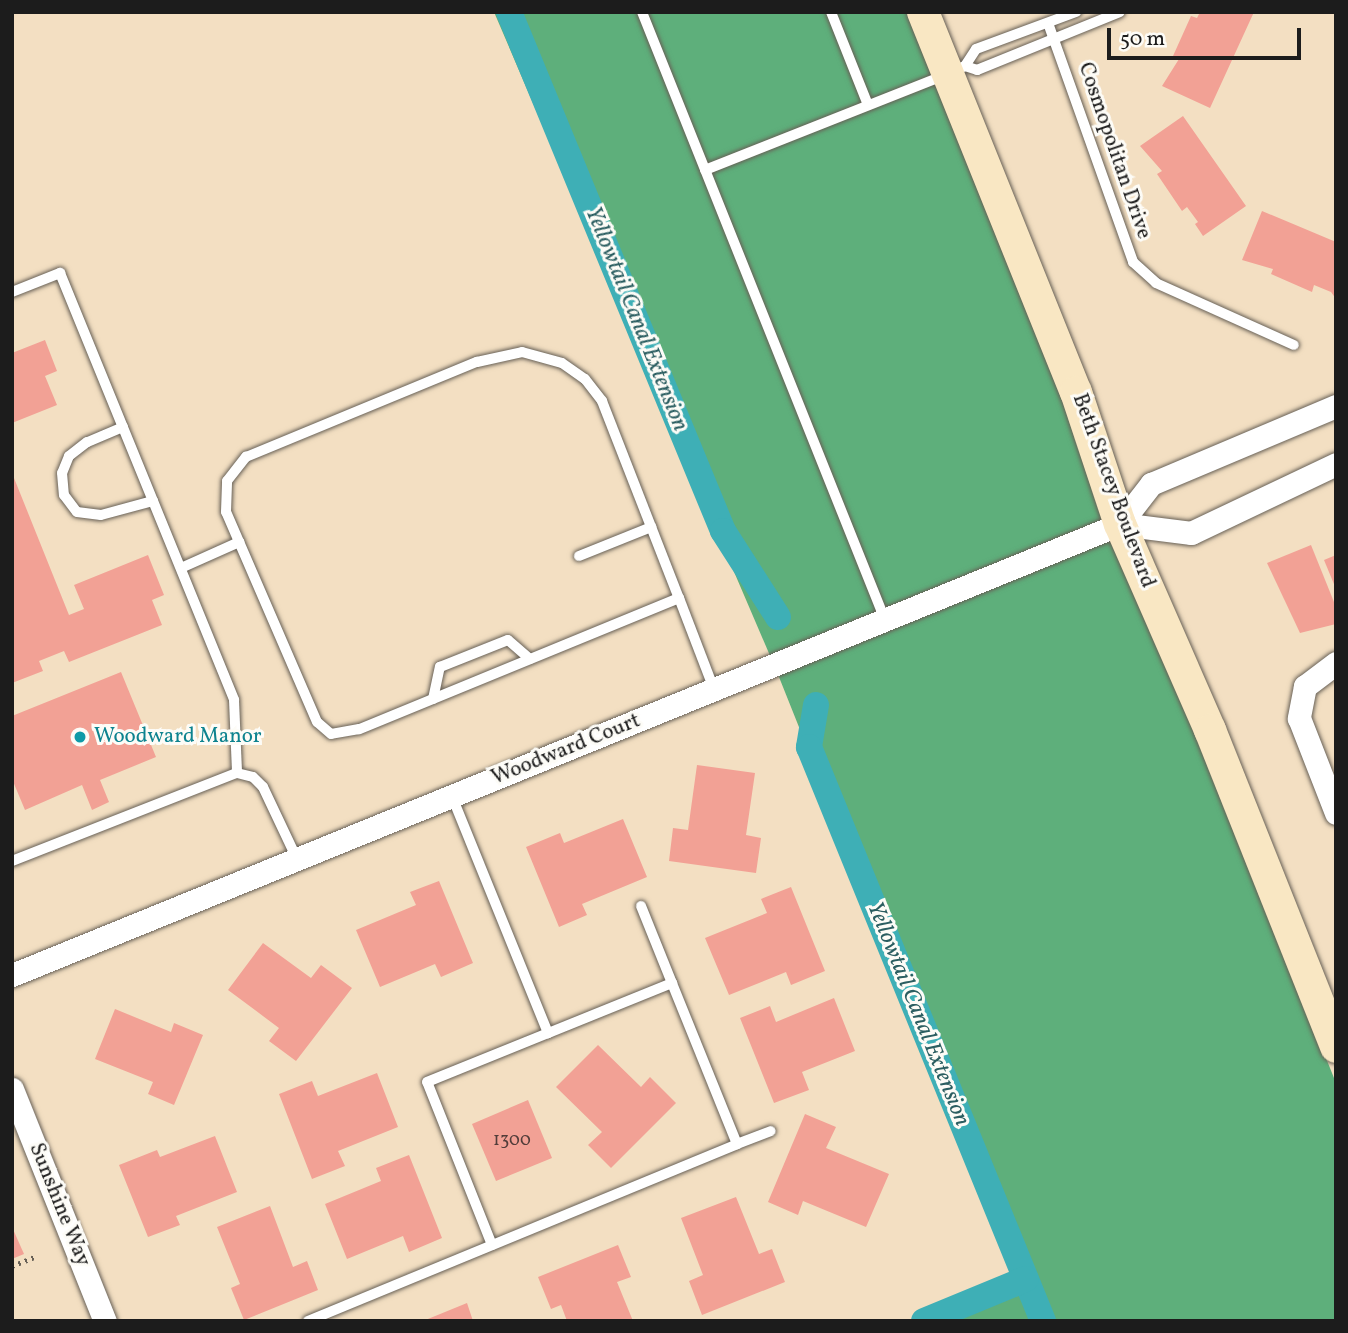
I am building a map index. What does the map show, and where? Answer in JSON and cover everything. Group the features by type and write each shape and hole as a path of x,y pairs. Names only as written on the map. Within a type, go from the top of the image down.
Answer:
{"street":[{"name":"Beth Stacey Boulevard","path":"923,12 956,70 1076,391 1120,523 1210,730 1336,1047"},
{"path":"1120,523 1151,484 1336,406"},
{"path":"1120,523 1191,533 1336,464"},
{"name":"Woodward Court","path":"12,975 1120,523"},
{"path":"1336,663 1306,686 1299,718 1336,813"},
{"name":"Sunshine Way","path":"12,1089 106,1321"}],"lane":[{"path":"642,12 884,620"},
{"path":"831,12 868,105"},
{"path":"956,70 976,49 1076,12"},
{"path":"705,170 956,70 977,70 1120,12"},
{"name":"Cosmopolitan Drive","path":"1048,23 1133,262 1156,283 1294,345"},
{"path":"12,292 60,273 234,700 237,773"},
{"path":"679,598 359,729 331,734 317,722 226,512 227,481 246,457 477,362 522,352 562,363 586,379 602,401 679,598 714,689"},
{"path":"123,427 87,442 69,456 62,473 64,495 77,512 101,515 153,501"},
{"path":"579,556 651,527"},
{"path":"181,568 239,542"},
{"path":"433,699 440,667 508,640 530,659"},
{"path":"12,861 237,773 263,787 297,859"},
{"path":"452,796 548,1033"},
{"path":"641,906 737,1144"},
{"path":"492,1245 426,1082 672,983"},
{"path":"308,1321 771,1130"}],"path":[{"path":"12,1266 37,1256"}],"green space":[{"path":"494,12 908,12 1336,1083 1336,1321 954,1321 1024,1291 777,672"}],"building":[{"path":"1200,12 1254,12 1210,108 1162,86 1179,59 1173,56 1191,16 1197,18"},
{"path":"1183,116 1246,206 1203,236 1195,224 1198,222 1187,207 1182,211 1157,174 1162,171 1140,146"},
{"path":"1262,211 1336,242 1336,299 1331,292 1314,285 1312,292 1271,274 1273,269 1242,260"},
{"path":"45,340 57,371 45,376 57,405 12,423 12,353"},
{"path":"12,473 69,615 84,609 74,585 148,555 164,595 152,600 162,625 69,662 64,651 39,661 43,671 12,683"},
{"path":"1311,545 1336,607 1336,624 1300,633 1267,563"},
{"path":"1336,555 1336,589 1324,560"},
{"name":"Woodward Manor","path":"121,672 156,757 100,780 109,802 92,810 82,785 25,810 12,779 12,716"},
{"path":"697,765 755,773 746,835 761,838 756,873 669,861 673,828 688,830"},
{"path":"623,819 647,877 582,904 587,915 559,927 526,847 560,833 564,843"},
{"path":"439,881 473,963 441,977 435,964 380,987 356,930 416,905 410,892"},
{"path":"791,887 825,971 791,985 786,972 729,995 705,938 767,913 761,899"},
{"path":"263,943 311,978 321,965 352,988 296,1061 269,1041 279,1028 228,990"},
{"path":"834,998 855,1051 802,1072 809,1090 774,1103 740,1018 770,1006 776,1022"},
{"path":"115,1009 171,1032 174,1023 203,1035 174,1105 148,1094 153,1082 95,1059"},
{"path":"598,1045 641,1087 650,1077 676,1103 611,1168 588,1145 602,1132 556,1087"},
{"path":"377,1073 398,1127 338,1151 345,1166 312,1179 279,1094 312,1081 318,1096"},
{"path":"528,1100 552,1158 496,1181 472,1124"},
{"path":"805,1114 836,1127 826,1148 889,1174 866,1227 803,1201 798,1215 768,1202"},
{"path":"215,1136 237,1192 176,1216 180,1225 148,1237 119,1165 157,1150 160,1157"},
{"path":"409,1155 442,1238 409,1252 403,1236 347,1259 325,1204 381,1181 376,1168"},
{"path":"736,1197 759,1254 772,1249 785,1282 702,1315 689,1281 703,1275 681,1218"},
{"path":"270,1206 293,1267 307,1261 318,1290 244,1320 231,1288 240,1284 217,1227"},
{"path":"12,1227 24,1254 12,1259"},
{"path":"618,1245 631,1277 617,1282 633,1321 567,1321 561,1305 551,1309 538,1277"},
{"path":"467,1303 473,1321 423,1321"}],"waterway":[{"name":"Yellowtail Canal Extension","path":"509,12 723,531 778,617"},
{"name":"Yellowtail Canal Extension","path":"816,705 809,747 1043,1321"},
{"path":"924,1321 1026,1279"}],"place":[{"name":"Woodward Manor","path":"80,737"}]}
